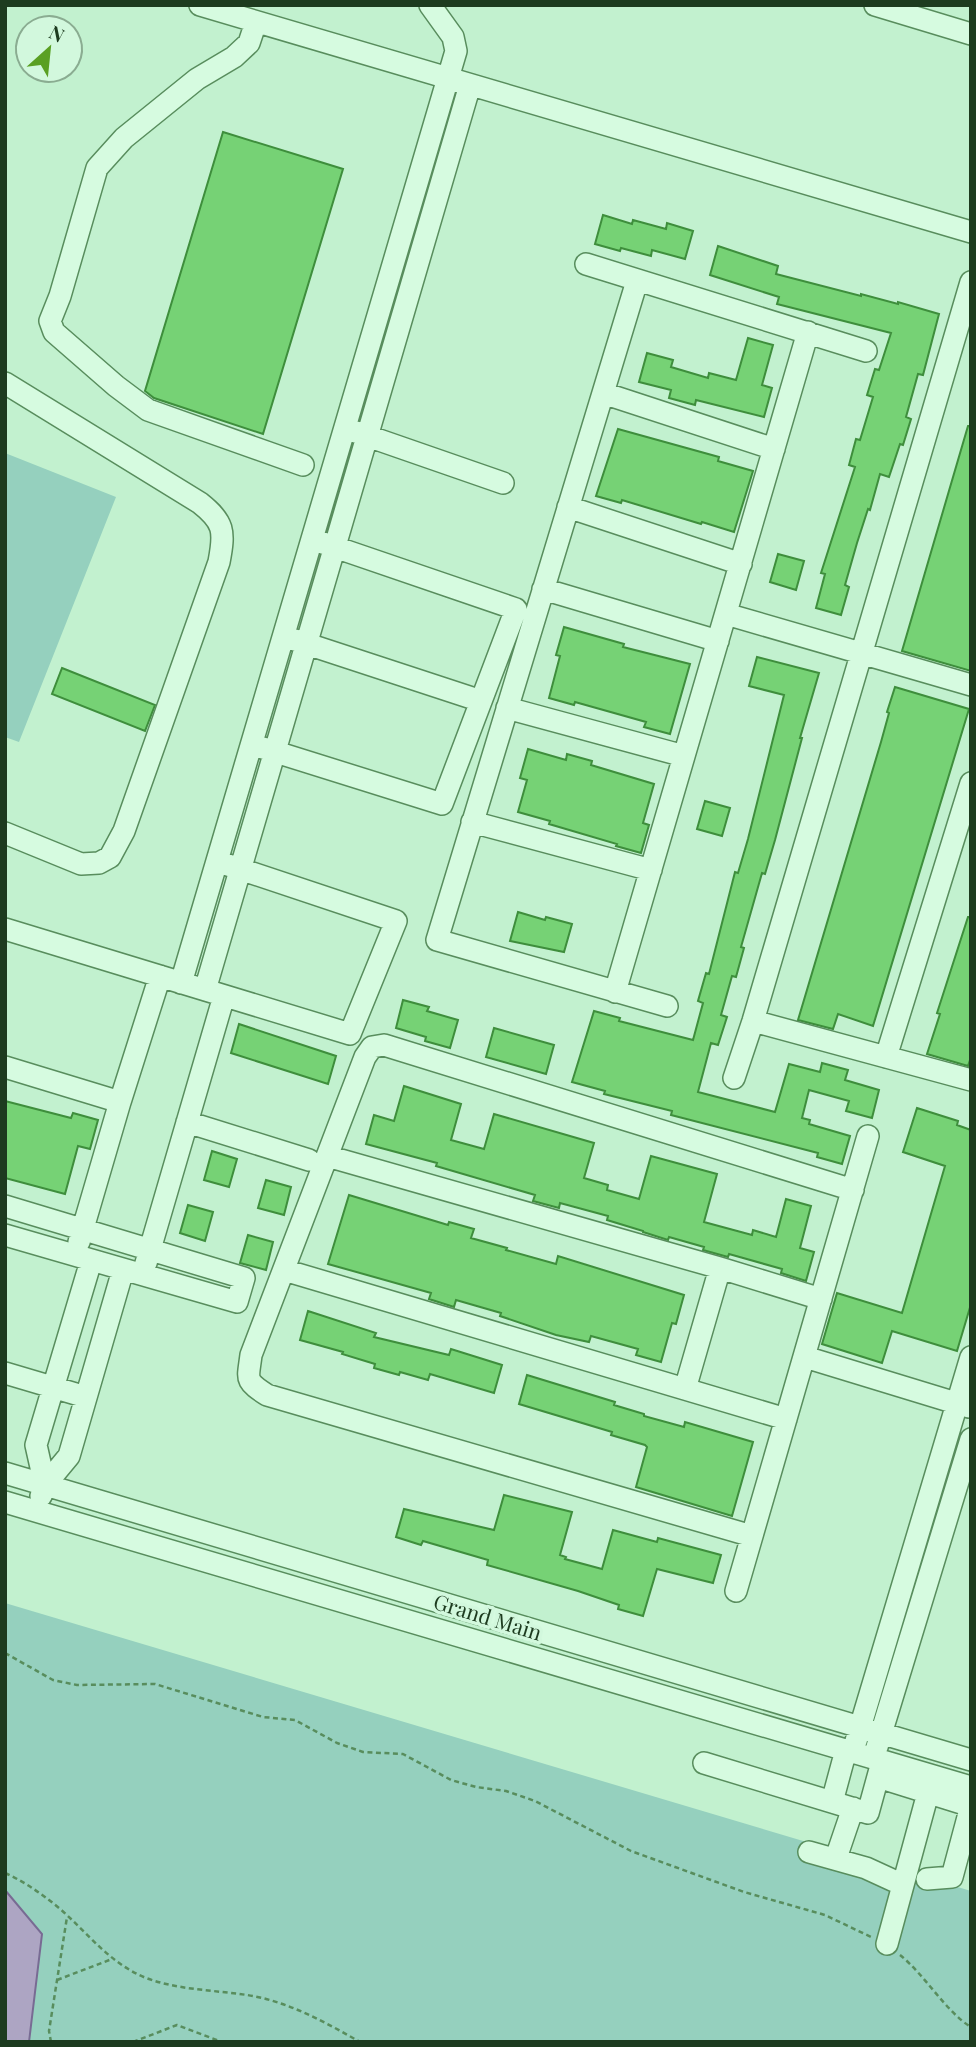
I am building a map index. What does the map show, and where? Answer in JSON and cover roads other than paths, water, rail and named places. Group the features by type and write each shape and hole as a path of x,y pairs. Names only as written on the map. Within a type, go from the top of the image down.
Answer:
{"street":[{"path":"200,5 971,232"},
{"path":"181,982 456,51 453,37 430,5"},
{"path":"875,5 940,15 971,34"},
{"path":"256,22 249,43 242,50 197,79 124,138 97,168 60,296 50,321 54,332 148,410 303,465"},
{"path":"37,1512 45,1485 69,1456 86,1397 133,1273 150,1250 187,1122 240,869 470,85"},
{"path":"412,197 436,201"},
{"path":"586,264 866,351"},
{"path":"637,281 437,940 667,1006"},
{"path":"734,1078 971,282"},
{"path":"377,316 400,323"},
{"path":"615,992 808,332"},
{"path":"5,383 200,503 217,516 222,528 219,562 124,831 110,857 99,863 81,863 5,833"},
{"path":"603,393 774,449"},
{"path":"344,428 503,483"},
{"path":"568,507 740,564"},
{"path":"251,744 442,804 516,609 311,539"},
{"path":"543,589 718,641"},
{"path":"726,614 971,684"},
{"path":"283,636 481,701"},
{"path":"507,708 684,756"},
{"path":"886,1057 971,783"},
{"path":"472,822 651,870"},
{"path":"5,929 350,1034 396,921 216,861"},
{"path":"45,1485 36,1445 53,1387 83,1258 83,1230 160,976"},
{"path":"753,1021 971,1080"},
{"path":"752,1536 267,1395 251,1385 248,1378 251,1355 284,1270 318,1158 372,1047 384,1045 853,1190"},
{"path":"5,1067 120,1102"},
{"path":"187,1122 720,1268 821,1299"},
{"path":"737,1591 868,1136"},
{"path":"5,1206 244,1278 237,1302 5,1236"},
{"path":"685,1389 720,1268"},
{"path":"284,1270 786,1419"},
{"path":"805,1357 964,1406"},
{"path":"836,1858 849,1751 860,1727 964,1406 971,1357"},
{"path":"5,1373 86,1397"},
{"path":"704,1763 868,1813 878,1766 881,1733 971,1439"},
{"name":"Grand Main","path":"5,1473 971,1759"},
{"name":"Grand Main","path":"5,1502 849,1751 878,1766 971,1787"},
{"path":"885,1646 906,1652"},
{"path":"878,1766 928,1793 971,1806 952,1877 927,1879"},
{"path":"887,1944 928,1793"},
{"path":"809,1852 836,1858 903,1885"}]}
